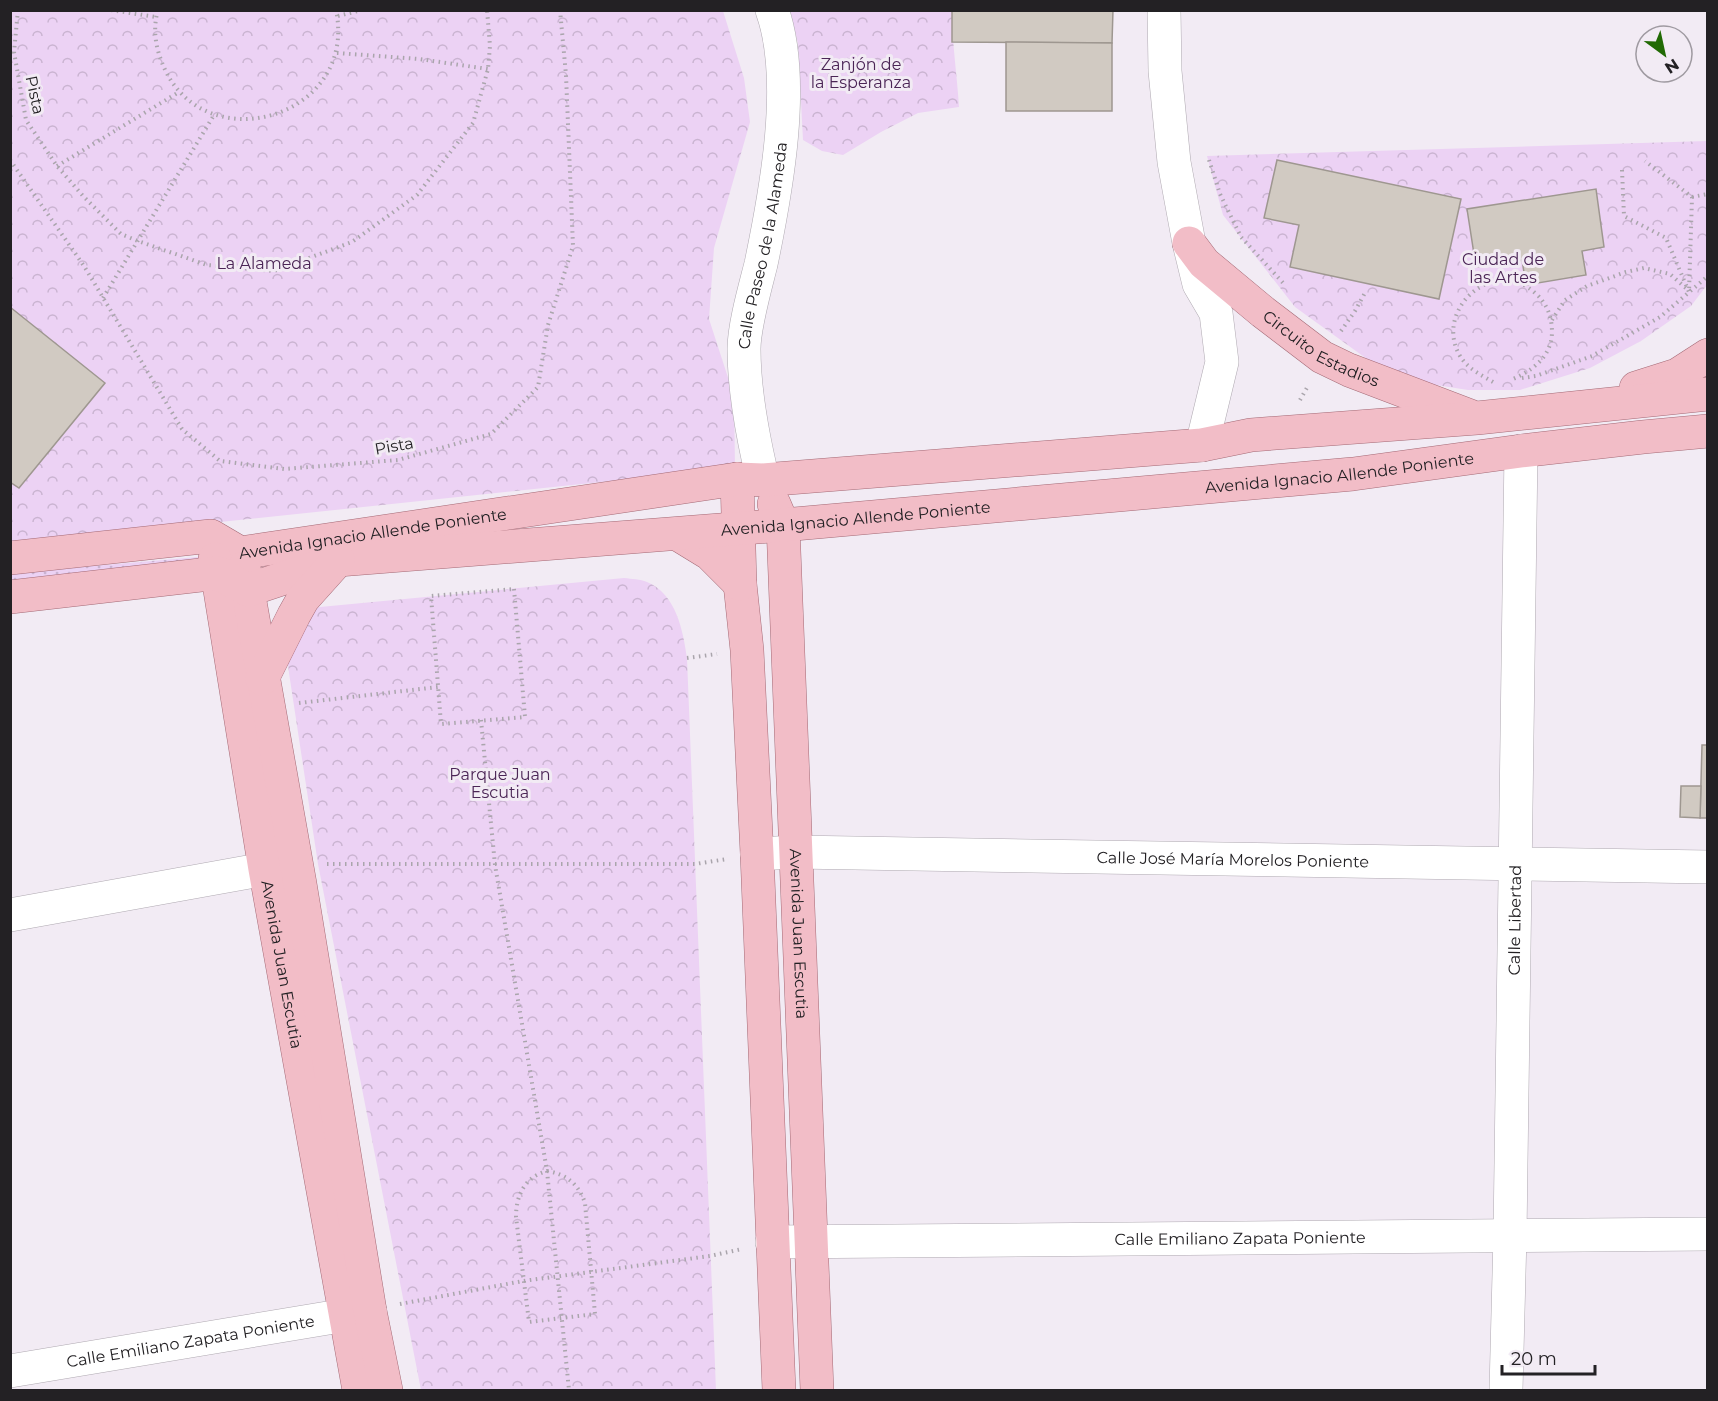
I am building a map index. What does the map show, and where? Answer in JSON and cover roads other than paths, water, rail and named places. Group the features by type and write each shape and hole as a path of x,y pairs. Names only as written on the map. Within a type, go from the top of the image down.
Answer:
{"main road":[{"name":"Circuito Estadios","path":"1189,243 1204,263 1322,357 1348,370 1477,418"},
{"path":"1573,409 1677,375 1707,356"},
{"name":"Avenida Ignacio Allende Poniente","path":"10,597 750,480 1202,445 1251,435 1477,418 1707,394"},
{"name":"Avenida Ignacio Allende Poniente","path":"248,590 338,560 679,534 1353,474 1521,451 1707,431"},
{"name":"Avenida Juan Escutia","path":"750,480 783,525 817,1390"},
{"path":"750,480 738,527 758,854 779,1390"},
{"path":"679,534 710,555 740,584"},
{"name":"Avenida Ignacio Allende Poniente","path":"10,558 211,536 229,563"},
{"path":"262,680 303,599 338,560"},
{"name":"Avenida Juan Escutia","path":"229,563 248,590 262,680 300,884 358,1314 359,1390"},
{"name":"Avenida Juan Escutia","path":"229,563 265,869 358,1314 386,1390"}],"street":[{"name":"Calle Paseo de la Alameda","path":"750,480 754,444 744,348 766,237 783,113 784,68 777,22 772,10"},
{"name":"Circuito Estadios","path":"1164,10 1165,71 1174,162 1189,243 1200,284 1216,314 1222,362 1202,445"},
{"name":"Calle Libertad","path":"1506,1390 1521,451"},
{"name":"Calle José María Morelos Poniente","path":"758,854 795,852 1707,867"},
{"path":"10,915 265,869 300,884"},
{"name":"Calle Emiliano Zapata Poniente","path":"772,1242 1707,1234"},
{"name":"Calle Emiliano Zapata Poniente","path":"10,1371 358,1314"}],"park label":[{"name":"Zanjón de la Esperanza","path":"861,73"},
{"name":"La Alameda","path":"264,263"},
{"name":"Ciudad de las Artes","path":"1503,268"},
{"name":"Parque Juan Escutia","path":"500,783"}]}
